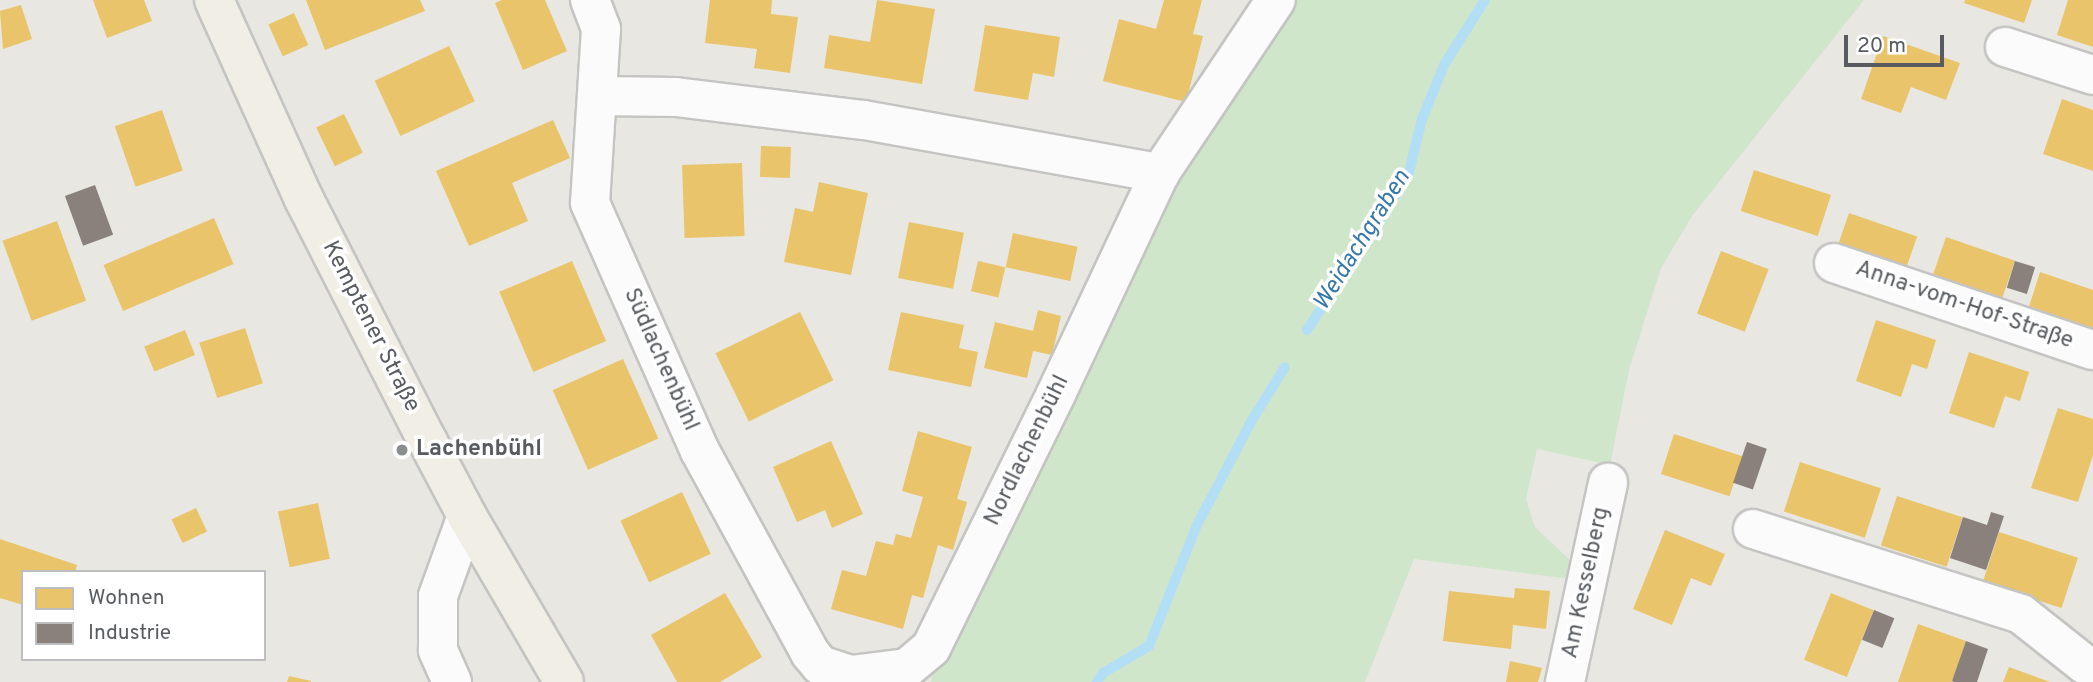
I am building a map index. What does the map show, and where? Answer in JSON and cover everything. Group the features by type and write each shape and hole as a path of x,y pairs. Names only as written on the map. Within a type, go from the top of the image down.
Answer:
{"main road":[{"name":"Kemptener Straße","path":"214,0 304,199 467,516 564,682"}],"street":[{"name":"Südlachenbühl","path":"590,0 601,29 599,96 590,203 700,451 810,653 820,665 850,675"},
{"name":"Nordlachenbühl","path":"850,675 907,668 930,649 1056,394 1160,173 1276,0"},
{"path":"2005,47 2093,75"},
{"path":"599,96 676,97 863,120 1160,173"},
{"name":"Anna-vom-Hof-Straße","path":"1834,263 2093,350"},
{"name":"Am Kesselberg","path":"1565,682 1608,483"},
{"path":"452,682 438,650 438,596 467,516"},
{"path":"1753,529 2021,614 2084,664 2093,668"}],"green space":[{"path":"1285,0 1864,0 1692,216 1661,268 1629,370 1610,465 1537,449 1526,499 1535,527 1573,563 1570,579 1414,559 1365,682 931,682 937,651 1113,289"}],"building: Wohnen":[{"path":"93,0 144,0 152,21 107,38"},
{"path":"306,0 420,0 425,11 325,50"},
{"path":"502,0 545,0 567,51 523,70 495,3"},
{"path":"710,0 772,0 771,14 798,17 790,73 754,68 757,49 705,43"},
{"path":"877,0 935,9 922,84 824,68 829,35 870,42"},
{"path":"1164,0 1202,0 1193,34 1203,36 1186,102 1103,81 1119,19 1156,29"},
{"path":"1965,0 2032,0 2024,23 1964,3"},
{"path":"2068,0 2093,0 2093,47 2057,35"},
{"path":"21,5 32,39 3,49 0,11"},
{"path":"294,13 308,45 283,56 268,24"},
{"path":"985,25 1060,37 1054,77 1033,73 1028,100 974,91"},
{"path":"1883,36 1960,63 1946,100 1911,87 1901,113 1861,99"},
{"path":"449,46 475,101 400,136 375,81"},
{"path":"2062,99 2093,110 2093,171 2043,154"},
{"path":"162,110 183,171 136,187 115,126"},
{"path":"344,114 363,153 335,166 316,128"},
{"path":"553,120 570,158 512,183 528,221 469,246 436,171"},
{"path":"761,146 791,147 790,178 760,177"},
{"path":"742,163 745,236 685,238 682,165"},
{"path":"1754,170 1831,195 1818,236 1741,211"},
{"path":"819,182 868,193 851,275 784,262 795,208 813,212"},
{"path":"1849,213 1917,236 1904,273 1836,250"},
{"path":"214,218 234,264 123,311 104,265"},
{"path":"57,221 86,301 32,321 2,241"},
{"path":"909,222 964,233 953,289 898,278"},
{"path":"1013,233 1078,247 1070,281 1006,267"},
{"path":"1946,237 2015,261 2000,305 1931,281"},
{"path":"1721,251 1769,269 1745,332 1697,314"},
{"path":"572,261 606,341 533,372 499,292"},
{"path":"978,261 1005,267 998,298 971,291"},
{"path":"2040,272 2093,290 2093,335 2027,313"},
{"path":"1038,310 1061,316 1052,355 1033,351 1027,378 984,368 995,322 1033,331"},
{"path":"800,312 833,380 749,422 716,353"},
{"path":"901,312 964,325 959,348 978,352 971,387 888,370"},
{"path":"1876,320 1936,340 1927,369 1912,364 1901,397 1856,381"},
{"path":"245,328 263,383 217,398 199,343"},
{"path":"185,330 195,355 154,372 144,346"},
{"path":"1969,352 2029,372 2020,401 2005,396 1994,428 1949,413"},
{"path":"623,359 658,438 588,470 553,390"},
{"path":"2058,408 2093,419 2093,455 2078,502 2031,488"},
{"path":"918,431 972,447 957,499 967,502 953,550 938,545 923,598 912,595 903,629 831,609 842,570 866,576 876,541 893,545 896,534 911,538 923,497 902,491"},
{"path":"1674,434 1742,456 1729,496 1661,474"},
{"path":"831,441 863,514 832,528 825,510 797,522 773,467"},
{"path":"1800,462 1881,488 1865,538 1784,511"},
{"path":"682,492 711,554 649,582 620,521"},
{"path":"1897,496 1963,517 1947,567 1881,545"},
{"path":"318,503 330,559 290,567 278,512"},
{"path":"196,508 207,532 183,543 172,519"},
{"path":"1665,530 1725,554 1711,586 1691,578 1672,625 1633,609"},
{"path":"1999,532 2078,558 2062,608 1983,582"},
{"path":"0,539 77,565 76,570 21,570 21,604 0,598"},
{"path":"1515,588 1550,591 1546,629 1513,625 1511,649 1443,641 1449,591 1514,598"},
{"path":"725,593 762,657 720,682 677,682 651,635"},
{"path":"1831,593 1874,610 1847,677 1804,660"},
{"path":"1918,624 1966,641 1952,682 1898,682"},
{"path":"1510,661 1542,668 1538,682 1506,682"},
{"path":"2009,667 2050,682 2003,682"},
{"path":"289,676 311,681 311,682 287,682"}],"building: Industrie":[{"path":"95,185 113,235 83,246 65,196"},
{"path":"2015,261 2035,267 2027,294 2007,288"},
{"path":"1747,442 1767,449 1753,489 1733,483"},
{"path":"1991,512 2004,516 1986,570 1950,558 1963,517 1987,525"},
{"path":"1874,610 1894,618 1882,648 1862,640"},
{"path":"1966,641 1988,649 1977,682 1954,682 1952,681"}],"waterway":[{"name":"Weidachgraben","path":"1307,330 1408,176 1422,119 1444,65 1485,0"},
{"name":"Weidachgraben","path":"1097,682 1103,673 1149,646 1196,527 1252,420 1285,367"}],"place":[{"name":"Lachenbühl","path":"402,450"}]}
